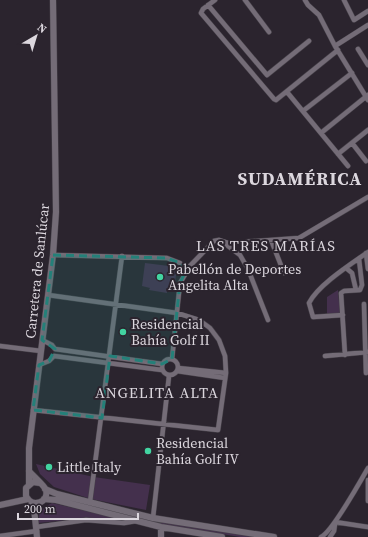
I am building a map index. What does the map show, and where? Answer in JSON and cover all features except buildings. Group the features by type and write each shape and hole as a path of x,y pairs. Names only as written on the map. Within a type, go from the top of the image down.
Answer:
{"main road":[{"name":"Carretera de Sanlúcar","path":"29,485 29,448 53,254 56,212 53,0"},
{"path":"29,471 46,489 57,494 154,518 274,537"},
{"path":"13,502 29,485 34,482 40,483"},
{"path":"44,499 46,489"},
{"path":"25,491 28,499"},
{"path":"0,505 28,499 36,503"},
{"path":"37,532 34,508 36,503 44,499 56,500 161,527 222,537"},
{"path":"161,527 161,537"}],"street":[{"path":"215,0 203,9 201,14 276,100 336,48 368,25"},
{"path":"245,0 269,32"},
{"path":"305,0 308,5 320,15 336,48 367,97 321,133"},
{"path":"344,0 354,20 368,11"},
{"path":"208,5 267,75 310,41"},
{"path":"358,50 368,65"},
{"path":"303,111 352,73"},
{"path":"287,92 348,166"},
{"path":"338,154 368,130"},
{"path":"352,143 366,161"},
{"path":"172,359 180,283 187,269 214,241 219,240 228,243 299,238 368,197"},
{"path":"219,240 240,255 248,269 268,320"},
{"path":"271,240 284,274"},
{"path":"343,315 314,317 309,303 320,288 367,253"},
{"path":"367,253 368,269"},
{"path":"53,254 167,258 174,260 187,269"},
{"path":"90,502 122,256"},
{"path":"345,355 341,293 344,291 360,290 362,285 359,259"},
{"path":"346,268 352,273 356,290"},
{"path":"34,410 218,430 225,375 225,356 219,340 210,328 199,320 177,313 48,295"},
{"path":"365,304 367,353 366,373"},
{"path":"42,340 48,342 55,349 162,367"},
{"path":"0,346 41,351"},
{"path":"39,365 49,361 54,356 55,349"},
{"path":"324,356 367,353"},
{"path":"54,356 109,359"},
{"path":"168,359 172,359 177,363 178,369 175,374 169,376 163,373 162,367 168,359"},
{"path":"178,369 225,375"},
{"path":"154,518 169,376"},
{"path":"321,537 329,531 367,471"},
{"path":"368,480 368,501"},
{"path":"0,536 37,532 86,520 124,523 136,521"},
{"path":"335,522 368,527"},
{"path":"330,537 334,531 335,522"}],"highlighted area":[{"path":"53,255 167,258 180,263 187,269 180,283 172,359 162,364 110,356 102,418 33,410 39,365 49,361 55,349 42,340"}],"shaded area":[{"name":"Pabellón de Deportes Angelita Alta","path":"145,263 177,267 174,291 167,290 167,293 149,290 150,288 142,286"},
{"path":"338,290 340,313 327,315 327,297"},
{"path":"36,464 94,477 150,485 146,510 91,499 54,487 40,474"},
{"path":"60,496 155,520 263,537 240,537 161,524 59,499"},
{"path":"52,503 126,520 86,518 39,523 39,511"}],"place":[{"name":"Pabellón de Deportes Angelita Alta","path":"160,277"},
{"name":"Residencial Bahía Golf II","path":"123,332"},
{"name":"Residencial Bahía Golf IV","path":"148,451"},
{"name":"Little Italy","path":"49,467"}],"district":[{"name":"SUDAMÉRICA","path":"300,179"},
{"name":"LAS TRES MARÍAS","path":"266,246"},
{"name":"ANGELITA ALTA","path":"157,393"}]}
